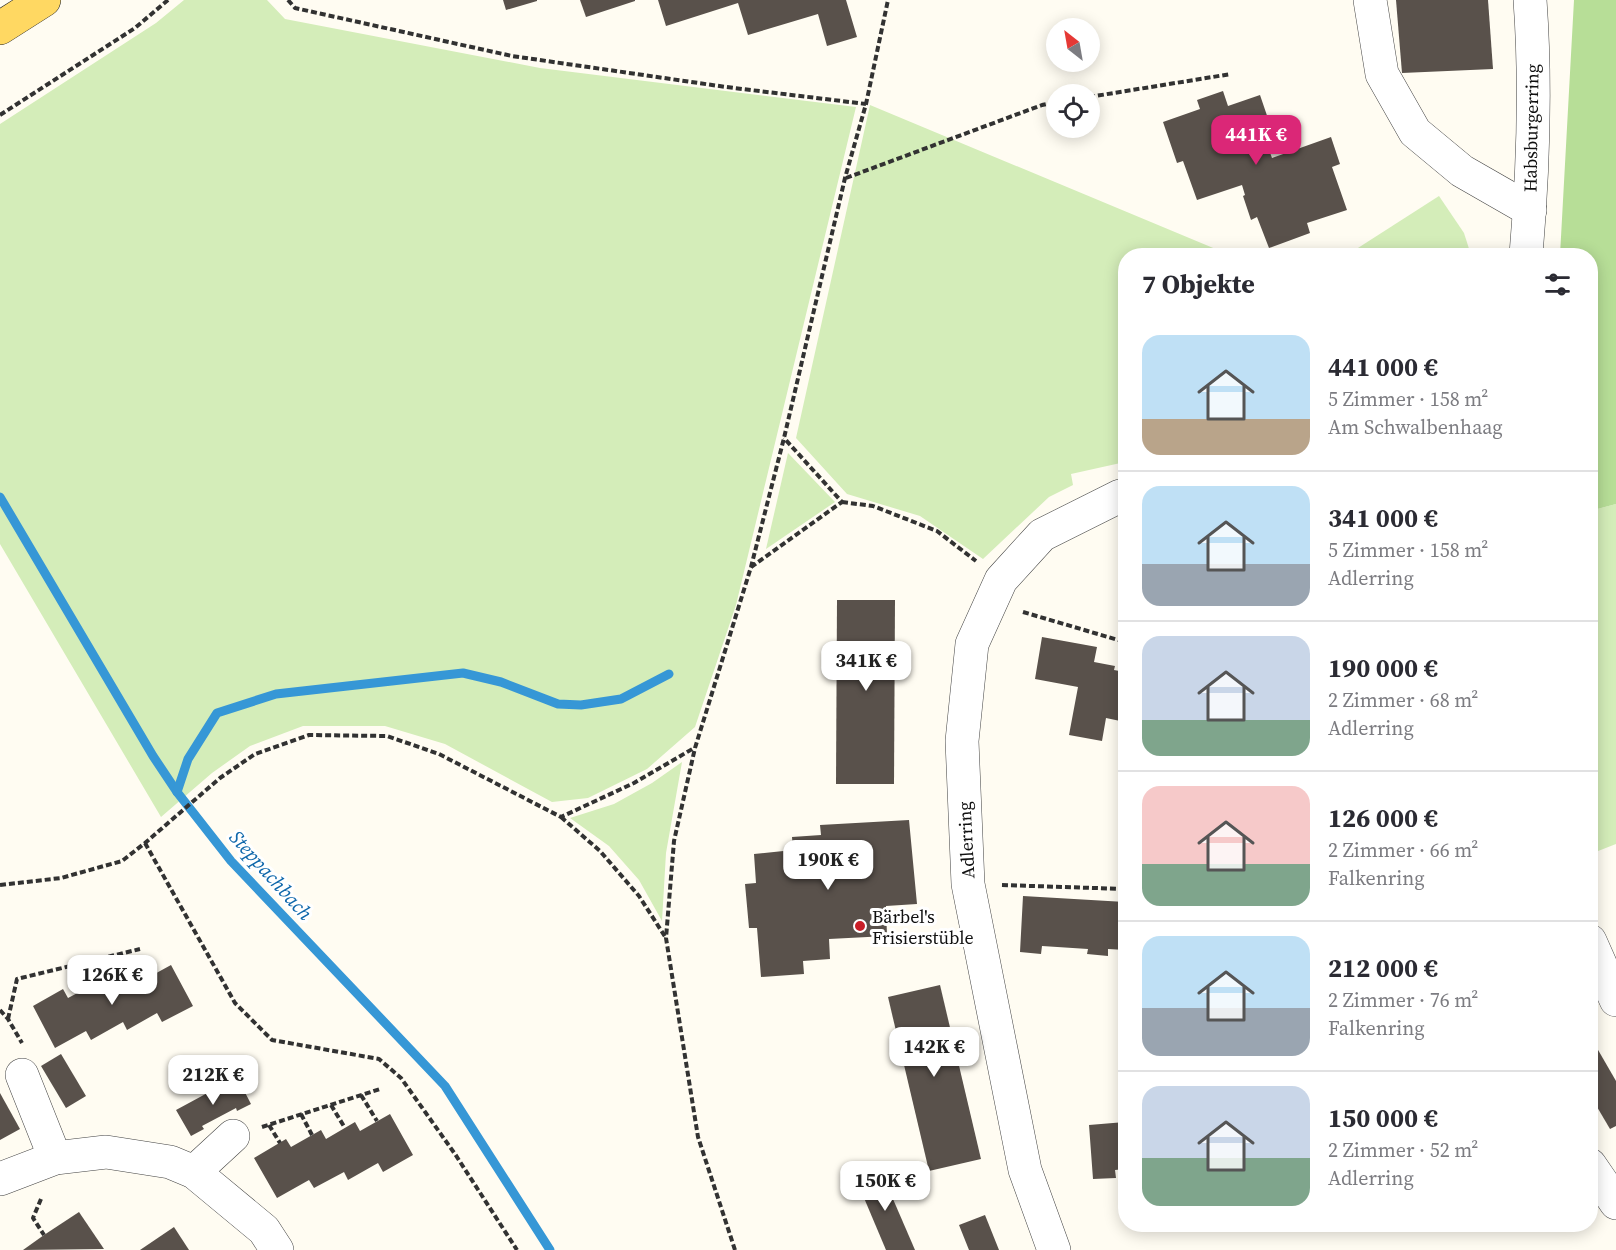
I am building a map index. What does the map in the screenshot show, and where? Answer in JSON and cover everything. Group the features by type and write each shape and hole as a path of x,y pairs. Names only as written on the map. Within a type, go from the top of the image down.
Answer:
{"main road":[{"path":"0,28 44,0"}],"street":[{"path":"1370,0 1382,74 1415,132 1462,171 1530,210"},
{"name":"Habsburgerring","path":"1527,248 1530,210 1533,41 1530,0"},
{"name":"Adlerring","path":"1054,1250 1025,1170 968,884 962,741 972,644 996,592 1042,535 1118,497"},
{"path":"1598,959 1616,1000"},
{"path":"22,1075 55,1158"},
{"path":"194,1172 233,1136"},
{"path":"0,1179 55,1158 106,1152 170,1162 194,1172 264,1230 277,1250"},
{"path":"1598,1177 1616,1203"}],"path":[{"path":"0,115 135,28 168,0"},
{"path":"288,0 295,8 512,56 726,87 866,104"},
{"path":"735,1250 698,1137 666,938 674,841 695,748 751,567 784,438 845,178 866,104 888,0"},
{"path":"1100,95 1231,74"},
{"path":"845,178 1046,104"},
{"path":"784,438 842,502 873,506 937,531 996,592 1118,639"},
{"path":"751,567 842,502"},
{"path":"0,885 62,878 122,861 220,778 255,754 309,735 387,736 440,754 561,817 608,860 639,896 666,938"},
{"path":"561,817 634,783 695,748"},
{"path":"145,843 235,1003 272,1040 378,1059 401,1078 455,1154 517,1250"},
{"path":"968,884 1118,890"},
{"path":"8,1019 17,979 140,949"},
{"path":"233,1136 380,1089"},
{"path":"361,1095 377,1121"},
{"path":"331,1105 345,1128"},
{"path":"301,1114 312,1135"},
{"path":"268,1125 279,1143"}],"green space":[{"path":"184,0 267,0 285,19 540,68 856,107 736,605 695,727 647,769 588,798 552,802 445,744 385,726 303,726 250,746 212,773 161,817 0,544 0,124 156,23"},
{"path":"1574,0 1616,0 1616,504 1598,509 1598,248 1560,248"},
{"path":"870,105 1213,248 1118,248 1118,464 1071,474 1073,485 1049,497 983,559 920,516 847,494 796,438"},
{"path":"1439,196 1464,233 1469,248 1358,248"},
{"path":"788,453 835,502 766,549"},
{"path":"1616,504 1616,844 1598,851 1598,509"},
{"path":"682,762 666,853 662,921 639,880 609,846 570,818 614,804 652,783"}],"building":[{"path":"503,0 537,0 537,1 506,10"},
{"path":"580,0 635,0 635,1 586,17"},
{"path":"658,0 846,0 857,37 827,46 818,14 748,35 738,3 666,26"},
{"path":"1396,0 1488,0 1493,69 1402,73"},
{"path":"1223,91 1228,106 1260,95 1274,136 1265,139 1272,158 1331,137 1340,164 1332,167 1347,210 1307,223 1310,233 1269,248 1257,217 1251,220 1242,185 1197,200 1183,161 1177,163 1163,122 1200,109 1197,100"},
{"path":"837,600 895,600 894,784 836,784"},
{"path":"1042,637 1097,647 1094,662 1115,666 1114,670 1118,671 1118,721 1106,718 1102,741 1069,735 1078,687 1035,679"},
{"path":"909,820 917,904 886,906 887,936 829,939 830,959 803,961 804,974 761,977 757,928 749,928 745,884 756,883 754,854 793,850 792,837 821,835 820,825"},
{"path":"1023,896 1118,902 1118,950 1108,949 1108,956 1087,954 1088,949 1042,946 1041,954 1020,952"},
{"path":"171,965 193,1006 162,1022 157,1013 127,1030 123,1022 91,1040 86,1031 55,1048 33,1006 63,989 68,998 100,981 105,990 135,973 140,982"},
{"path":"940,985 981,1159 929,1171 888,997"},
{"path":"1598,1050 1616,1081 1616,1126 1610,1129 1598,1109"},
{"path":"61,1054 86,1096 66,1108 41,1066"},
{"path":"237,1077 251,1104 237,1111 236,1108 202,1126 204,1129 191,1136 176,1110"},
{"path":"0,1093 20,1129 0,1140"},
{"path":"390,1114 413,1155 383,1172 378,1163 348,1180 344,1172 314,1188 309,1180 277,1198 254,1158 286,1139 291,1147 321,1130 326,1139 355,1122 360,1131"},
{"path":"1118,1123 1116,1178 1093,1179 1089,1125"},
{"path":"880,1169 915,1250 886,1250 856,1179"},
{"path":"79,1212 104,1249 23,1250 44,1235"},
{"path":"985,1215 999,1250 969,1250 959,1225"},
{"path":"174,1227 189,1250 140,1250"}],"waterway":[{"name":"Steppachbach","path":"0,497 153,756 177,792 231,861 445,1086 550,1250"},
{"path":"177,792 188,759 217,713 276,694 463,673 501,682 558,704 581,705 621,699 669,674"}],"place":[{"name":"Bärbel's Frisierstüble","path":"860,926"}]}
